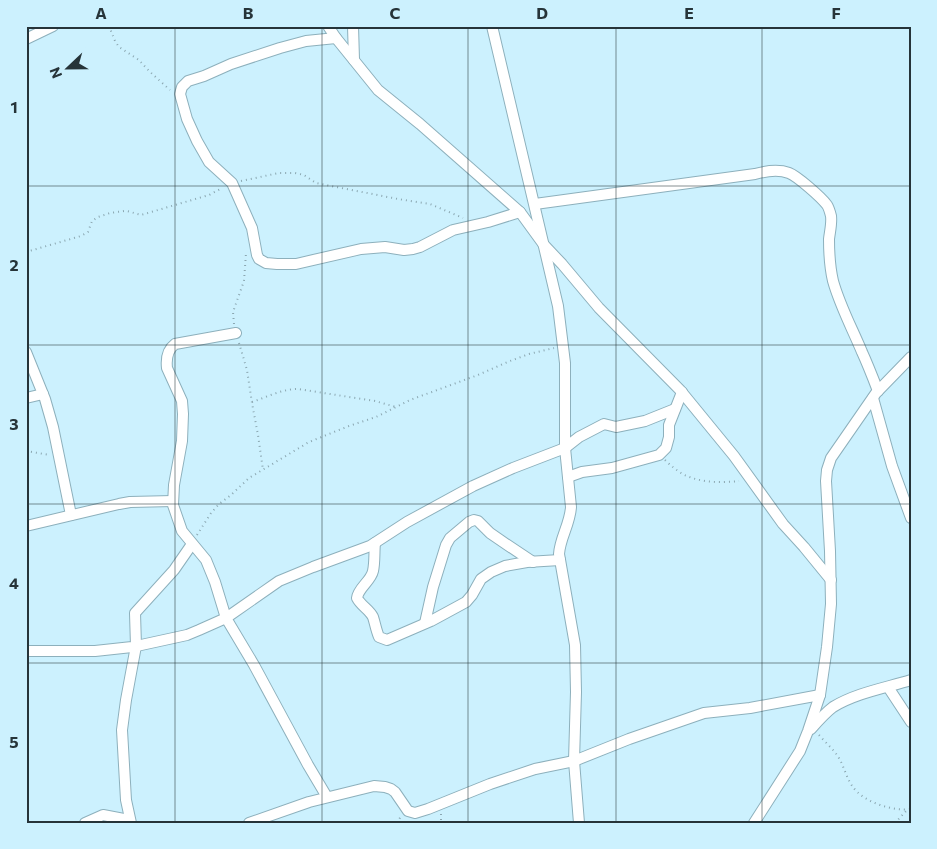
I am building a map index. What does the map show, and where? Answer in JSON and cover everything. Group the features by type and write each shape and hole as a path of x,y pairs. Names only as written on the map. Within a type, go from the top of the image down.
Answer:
{"street":[{"path":"26,39 53,26"},
{"path":"328,26 378,90 420,124 520,212 544,245 599,308 682,392 734,456 783,524 831,580"},
{"path":"353,26 354,60"},
{"path":"492,26 558,306 565,363 566,448 571,507 570,517 559,547 575,644 574,761 579,823"},
{"path":"336,38 306,41 231,64 204,76 188,80 180,91 186,119 197,141 209,162 232,183 252,228 257,255 260,259 272,264 296,264 361,249 385,247 404,250 412,249 420,247 453,230 520,212"},
{"path":"535,204 768,171 790,173 795,176 819,197 830,211 829,241 833,281 844,312 863,353 892,466 911,518"},
{"path":"236,332 175,344 168,352 166,368 182,400 183,414 182,441 174,486 173,505 182,531 206,560 226,618 327,796"},
{"path":"26,352 43,394 53,427 71,514"},
{"path":"754,823 800,751 810,729 820,695 831,604 827,470 831,458 875,394 911,357"},
{"path":"568,477 582,472 612,468 659,455 666,448 670,437 669,425 682,392"},
{"path":"26,398 43,394"},
{"path":"26,651 95,651 136,646 187,635 226,618 279,581 374,543 407,522 484,480 566,448 579,437 604,424 614,427 628,425 645,421 675,409"},
{"path":"26,526 71,514 130,502 173,502"},
{"path":"425,623 433,587 446,546 450,538 469,522 478,521 496,537 533,562"},
{"path":"374,543 373,572 357,595 359,601 369,611 379,637 384,639 390,639 466,602 482,579 491,572 505,566 560,560"},
{"path":"85,823 103,815 130,822 126,800 122,730 136,646 135,613 174,570 192,544"},
{"path":"810,729 825,713 853,697 911,680"},
{"path":"888,687 911,722"},
{"path":"249,823 327,796 374,786 391,789 408,811 415,813 535,768 574,761 629,738 704,713 750,708 820,695"}],"path":[{"path":"109,26 115,42 139,60 181,100"},
{"path":"26,252 82,236 88,232 92,221 110,213 127,211 141,215 209,195 232,183 279,173 296,173 316,183 430,204 476,224"},
{"path":"246,247 244,282 233,312 233,320 247,370 262,470"},
{"path":"192,544 211,513 249,478 309,442 376,417 410,400 510,361 529,354 563,346"},
{"path":"252,403 282,391 298,389 375,401 396,407"},
{"path":"26,451 60,456"},
{"path":"659,455 683,474 697,479 710,482 752,480"},
{"path":"810,729 838,756 853,788 880,805 896,809 911,809"},
{"path":"895,823 907,810"}]}
